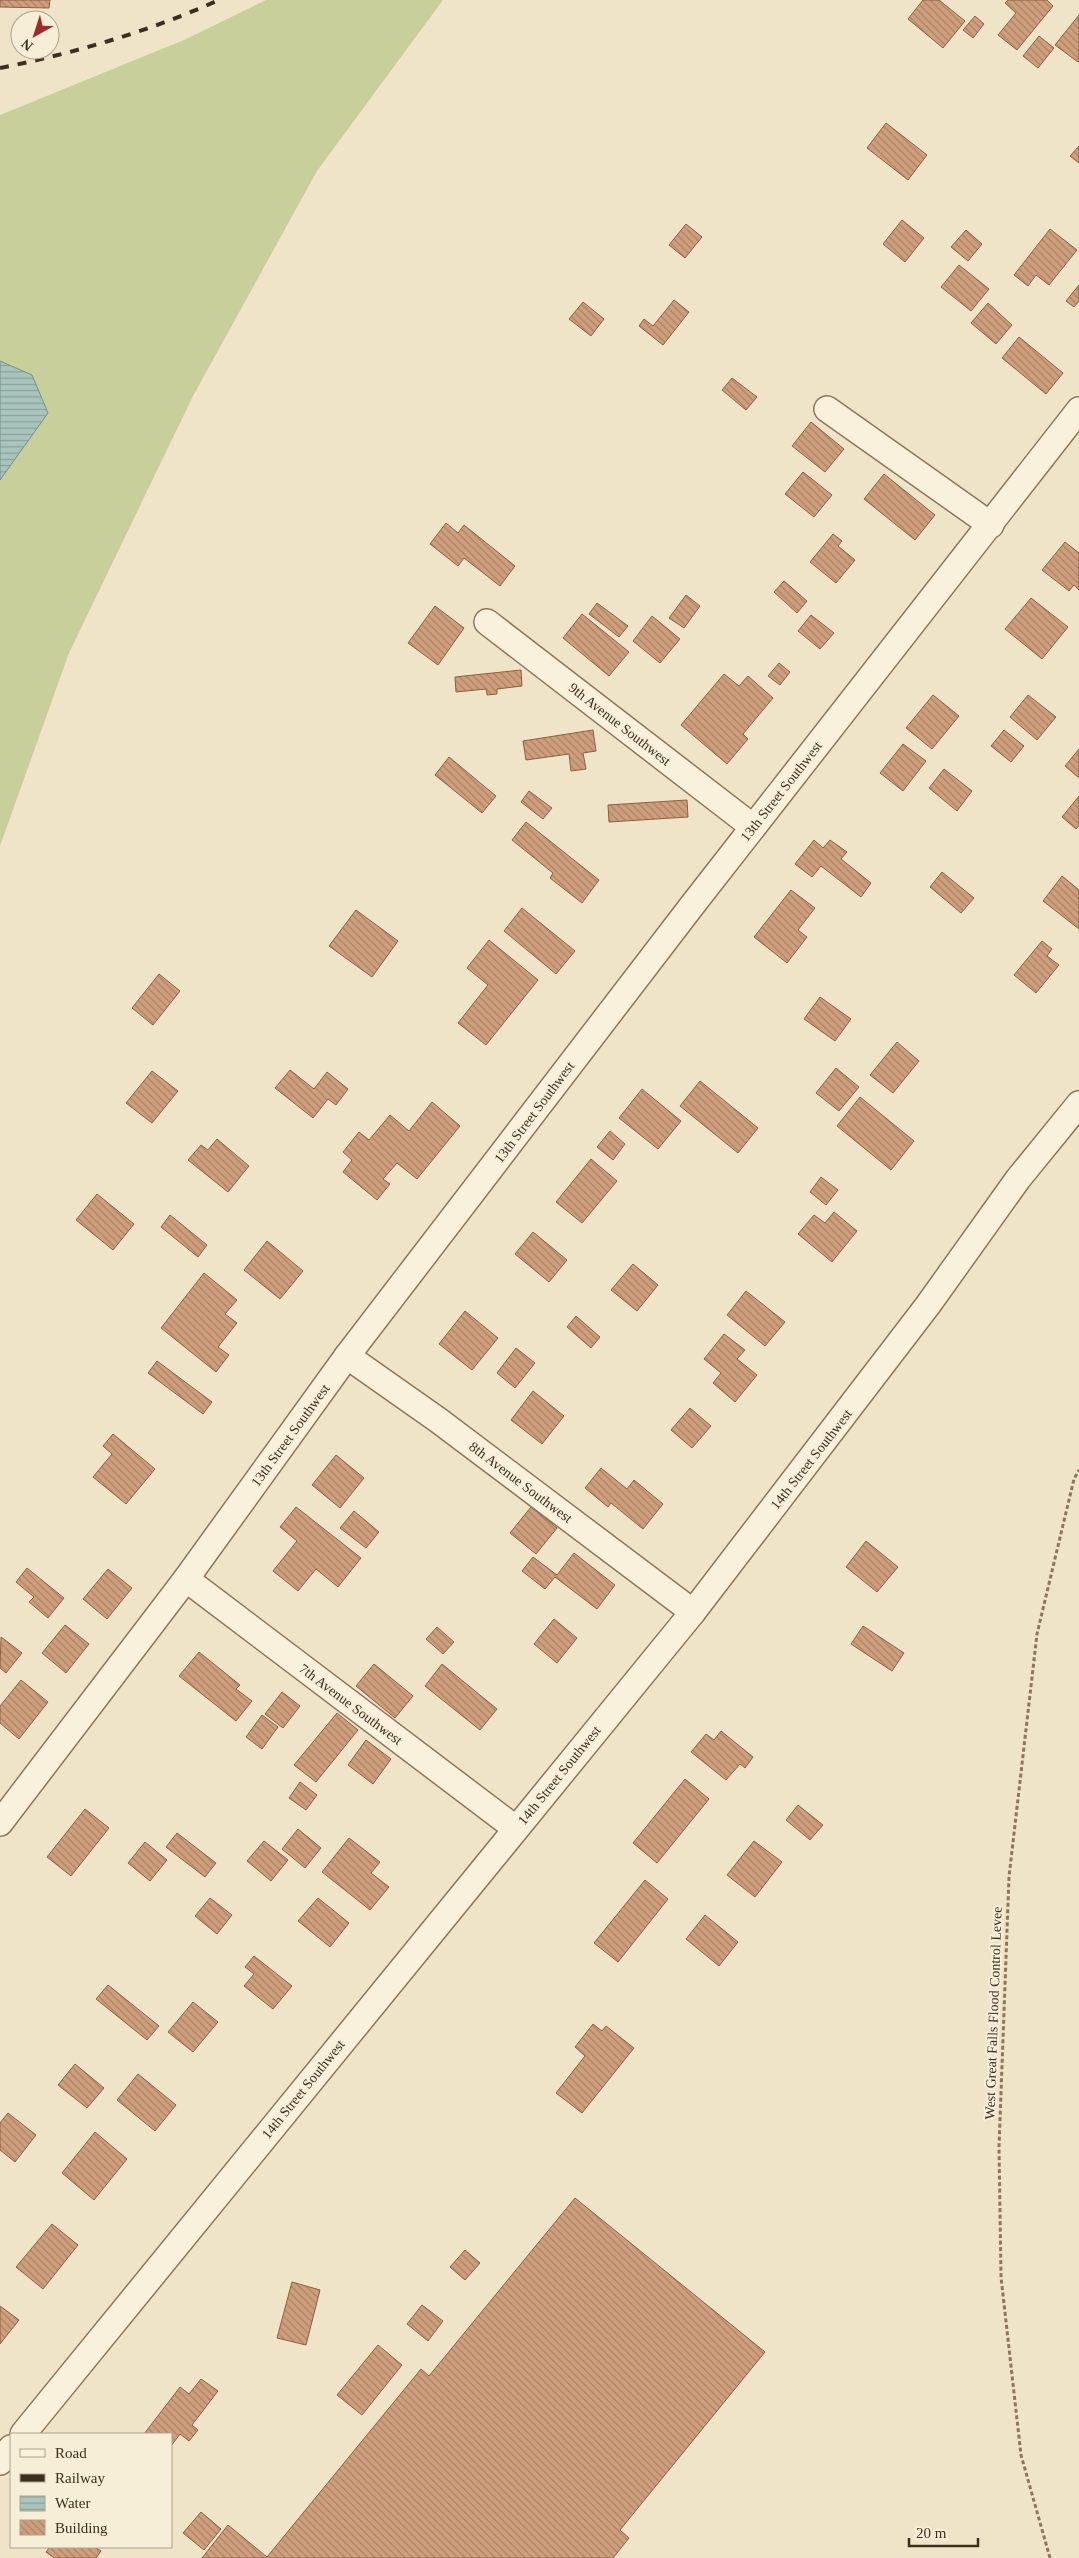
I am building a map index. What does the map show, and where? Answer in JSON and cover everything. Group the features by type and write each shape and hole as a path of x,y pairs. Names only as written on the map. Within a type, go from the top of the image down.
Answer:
{"street":[{"path":"827,409 991,525"},
{"name":"13th Street Southwest","path":"0,1823 186,1579 347,1356 754,826 1079,410"},
{"name":"9th Avenue Southwest","path":"487,622 754,826"},
{"name":"14th Street Southwest","path":"23,2433 693,1612 928,1305 1018,1179 1079,1104"},
{"name":"8th Avenue Southwest","path":"347,1356 438,1420 693,1612"},
{"name":"7th Avenue Southwest","path":"186,1579 515,1828"},
{"path":"0,2462 10,2449"}],"path":[{"name":"West Great Falls Flood Control Levee","path":"1050,2558 1021,2455 1001,2277 999,2147 1010,1877 1037,1634 1074,1479 1079,1470"}],"green space":[{"path":"266,0 443,0 317,171 193,396 69,653 0,846 0,115 184,40"}],"water":[{"path":"0,361 32,375 48,413 0,480"}],"building":[{"path":"0,0 50,0 49,8 0,7"},
{"path":"923,0 939,0 965,21 943,48 908,19"},
{"path":"1008,0 1047,0 1053,6 1017,50 998,35 1016,13 1005,3"},
{"path":"1079,15 1079,61 1078,62 1055,45"},
{"path":"975,16 984,24 973,38 963,30"},
{"path":"1039,36 1054,48 1038,68 1023,56"},
{"path":"886,123 927,155 908,180 867,148"},
{"path":"1079,146 1079,163 1070,156"},
{"path":"902,220 924,238 905,262 883,244"},
{"path":"686,224 702,237 685,258 669,245"},
{"path":"1050,229 1077,250 1049,285 1036,275 1028,286 1014,275"},
{"path":"966,230 982,244 968,261 951,247"},
{"path":"959,265 989,289 971,311 941,287"},
{"path":"1079,285 1079,301 1074,307 1066,301"},
{"path":"674,300 689,312 663,345 639,326 644,319 653,326"},
{"path":"583,302 604,319 591,336 569,319"},
{"path":"988,303 1012,325 996,344 971,323"},
{"path":"1019,337 1063,373 1046,394 1002,358"},
{"path":"732,378 757,397 746,410 722,390"},
{"path":"811,422 844,449 825,472 792,446"},
{"path":"803,472 832,495 814,517 785,494"},
{"path":"884,474 935,515 915,540 864,499"},
{"path":"446,523 458,533 464,525 515,566 500,586 464,558 458,566 430,544"},
{"path":"833,534 842,541 838,546 855,560 836,583 810,562"},
{"path":"1065,542 1079,553 1079,590 1074,585 1069,591 1042,570"},
{"path":"784,581 807,601 797,613 774,592"},
{"path":"686,595 700,606 684,628 669,618"},
{"path":"1031,598 1068,627 1042,659 1005,629"},
{"path":"597,603 628,626 619,637 589,614"},
{"path":"435,606 464,628 438,665 408,643"},
{"path":"582,614 629,652 609,676 563,638"},
{"path":"811,615 834,633 820,649 798,631"},
{"path":"652,616 680,639 660,663 633,641"},
{"path":"779,663 790,672 780,685 768,676"},
{"path":"521,670 522,686 497,689 497,694 487,695 486,689 456,692 455,677"},
{"path":"724,674 739,686 748,676 773,698 743,734 748,739 727,764 681,725"},
{"path":"933,695 959,716 932,749 906,728"},
{"path":"1028,695 1056,717 1037,740 1010,717"},
{"path":"593,730 596,751 583,753 586,769 571,771 569,754 526,760 523,741"},
{"path":"1004,730 1024,746 1011,762 991,746"},
{"path":"903,744 926,761 903,791 880,773"},
{"path":"1079,749 1079,778 1065,766"},
{"path":"449,757 496,796 482,813 435,775"},
{"path":"944,769 972,791 957,811 929,788"},
{"path":"529,791 552,808 543,819 521,802"},
{"path":"1079,796 1079,826 1076,829 1062,817"},
{"path":"687,800 688,817 609,822 608,805"},
{"path":"526,822 599,880 582,903 550,878 553,873 512,840"},
{"path":"814,840 823,848 830,840 847,852 841,859 871,883 861,897 821,866 812,877 795,864"},
{"path":"942,872 974,898 961,913 930,887"},
{"path":"1062,876 1079,890 1079,929 1043,901"},
{"path":"791,890 815,908 798,930 807,937 787,963 754,937"},
{"path":"522,908 575,951 556,974 504,931"},
{"path":"356,910 398,941 372,977 329,946"},
{"path":"489,940 538,980 486,1045 458,1023 488,985 467,968"},
{"path":"1042,941 1052,949 1047,956 1059,965 1036,993 1014,975"},
{"path":"159,974 180,991 153,1025 132,1008"},
{"path":"820,997 851,1019 835,1041 804,1019"},
{"path":"897,1042 919,1061 893,1093 870,1075"},
{"path":"836,1068 859,1087 839,1111 816,1093"},
{"path":"290,1070 314,1089 327,1072 348,1089 336,1105 328,1099 313,1118 275,1088"},
{"path":"152,1071 178,1091 152,1123 126,1103"},
{"path":"700,1081 758,1128 738,1153 680,1106"},
{"path":"642,1089 681,1121 658,1149 619,1118"},
{"path":"860,1097 914,1141 891,1170 837,1126"},
{"path":"432,1102 460,1126 417,1179 397,1163 383,1179 390,1184 377,1200 343,1172 352,1160 343,1152 359,1132 369,1140 390,1115 409,1131"},
{"path":"610,1131 625,1144 613,1160 597,1147"},
{"path":"217,1139 249,1166 228,1192 188,1160 201,1145 208,1150"},
{"path":"591,1159 617,1181 582,1223 556,1202"},
{"path":"821,1177 838,1190 826,1205 810,1192"},
{"path":"97,1194 134,1224 113,1250 76,1220"},
{"path":"834,1212 857,1231 832,1262 798,1234 814,1215 825,1223"},
{"path":"170,1215 207,1245 198,1257 161,1227"},
{"path":"533,1232 567,1260 549,1282 515,1254"},
{"path":"267,1241 303,1271 280,1299 244,1270"},
{"path":"633,1264 658,1285 637,1311 611,1290"},
{"path":"204,1273 237,1300 225,1314 237,1323 218,1347 229,1355 216,1372 161,1328"},
{"path":"746,1291 785,1322 765,1346 727,1315"},
{"path":"465,1311 498,1338 472,1370 439,1344"},
{"path":"576,1316 600,1337 591,1348 567,1327"},
{"path":"724,1334 745,1350 737,1359 757,1375 735,1402 713,1383 721,1373 704,1359"},
{"path":"516,1348 535,1363 515,1388 497,1373"},
{"path":"157,1361 212,1402 203,1414 148,1373"},
{"path":"533,1391 564,1416 542,1444 511,1420"},
{"path":"690,1408 711,1426 692,1448 671,1430"},
{"path":"113,1434 155,1469 126,1504 93,1477 112,1454 103,1446"},
{"path":"336,1455 364,1478 340,1508 312,1485"},
{"path":"601,1468 627,1489 634,1480 663,1504 643,1529 611,1503 608,1507 585,1488"},
{"path":"296,1507 361,1558 338,1587 316,1569 298,1591 273,1571 297,1541 280,1527"},
{"path":"531,1507 557,1528 536,1554 510,1533"},
{"path":"354,1511 379,1532 366,1548 340,1528"},
{"path":"866,1541 898,1567 877,1592 846,1567"},
{"path":"574,1553 615,1585 597,1609 555,1577 545,1589 522,1571 533,1557 557,1575"},
{"path":"27,1568 64,1598 48,1618 29,1602 34,1597 16,1582"},
{"path":"108,1569 132,1588 107,1619 83,1599"},
{"path":"554,1619 577,1638 557,1663 534,1644"},
{"path":"65,1625 89,1644 66,1673 42,1653"},
{"path":"863,1626 904,1653 892,1671 851,1644"},
{"path":"437,1627 454,1642 443,1654 426,1639"},
{"path":"1,1637 22,1653 6,1673 0,1668"},
{"path":"199,1652 240,1685 236,1689 252,1701 236,1721 179,1676"},
{"path":"374,1664 413,1696 395,1718 356,1686"},
{"path":"442,1664 497,1709 480,1730 425,1686"},
{"path":"21,1680 48,1702 19,1739 0,1723 0,1706"},
{"path":"282,1692 300,1706 283,1728 265,1714"},
{"path":"337,1713 358,1730 316,1782 294,1765"},
{"path":"262,1715 278,1727 262,1749 246,1737"},
{"path":"721,1731 753,1757 745,1768 740,1764 726,1780 691,1752 706,1734 714,1740"},
{"path":"366,1740 391,1759 373,1784 348,1765"},
{"path":"685,1779 709,1799 657,1863 633,1843"},
{"path":"300,1782 317,1795 306,1810 289,1798"},
{"path":"798,1805 823,1825 810,1840 786,1820"},
{"path":"85,1809 109,1828 71,1876 47,1857"},
{"path":"298,1829 321,1848 305,1868 282,1849"},
{"path":"177,1833 216,1863 205,1877 166,1847"},
{"path":"349,1838 380,1862 371,1873 389,1887 370,1910 322,1872"},
{"path":"264,1841 288,1860 271,1881 247,1861"},
{"path":"754,1841 782,1862 755,1897 727,1875"},
{"path":"145,1842 167,1860 150,1881 128,1863"},
{"path":"645,1880 668,1899 618,1962 594,1943"},
{"path":"210,1898 232,1915 217,1934 195,1916"},
{"path":"318,1898 349,1923 330,1947 298,1921"},
{"path":"705,1915 738,1942 719,1966 686,1939"},
{"path":"254,1956 292,1986 273,2009 244,1986 254,1974 245,1967"},
{"path":"108,1985 159,2026 147,2040 96,1999"},
{"path":"193,2002 218,2022 193,2052 168,2032"},
{"path":"593,2024 602,2031 606,2026 634,2048 582,2113 556,2093 585,2056 575,2047"},
{"path":"75,2064 104,2088 87,2108 58,2085"},
{"path":"138,2074 176,2105 155,2131 117,2100"},
{"path":"8,2113 36,2135 15,2162 0,2150 0,2123"},
{"path":"95,2132 127,2159 94,2200 62,2173"},
{"path":"575,2198 765,2352 620,2530 629,2538 613,2558 202,2558 228,2525 267,2557 421,2369 429,2376"},
{"path":"52,2224 78,2245 43,2289 16,2267"},
{"path":"465,2250 480,2263 465,2280 450,2267"},
{"path":"292,2282 320,2290 306,2345 277,2338"},
{"path":"422,2305 443,2321 428,2341 407,2324"},
{"path":"0,2306 19,2320 0,2344"},
{"path":"378,2345 402,2365 362,2415 337,2395"},
{"path":"201,2379 218,2391 192,2425 198,2430 189,2441 180,2434 172,2445 172,2433 145,2433 180,2387 189,2394"},
{"path":"201,2512 221,2529 204,2550 183,2533"},
{"path":"49,2548 96,2548 101,2551 96,2558 54,2558 46,2552"}],"railway":[{"path":"0,68 112,40 166,22 219,0"}]}
